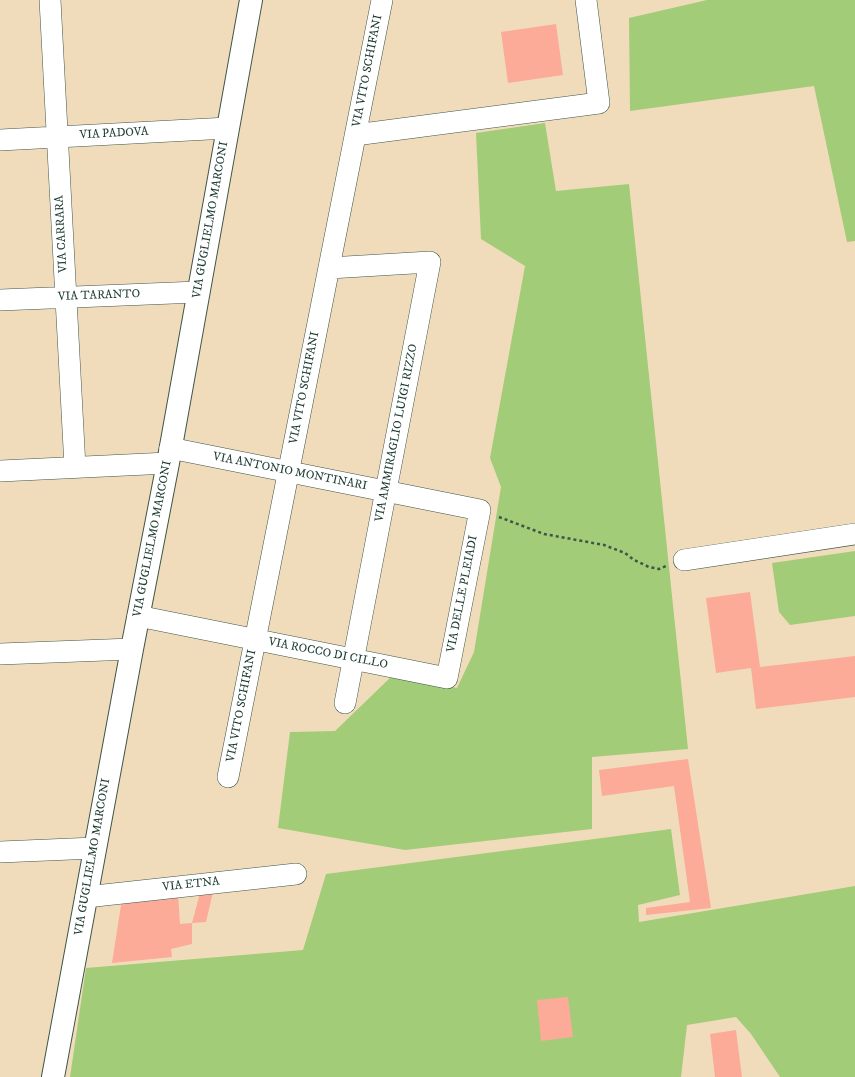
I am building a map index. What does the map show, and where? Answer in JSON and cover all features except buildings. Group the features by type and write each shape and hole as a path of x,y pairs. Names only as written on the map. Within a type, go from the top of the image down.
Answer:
{"main road":[{"name":"VIA GUGLIELMO MARCONI","path":"53,1077 169,456 251,0"}],"street":[{"name":"VIA CARRARA","path":"50,0 75,467"},
{"name":"VIA VITO SCHIFANI","path":"228,777 382,0"},
{"path":"355,135 599,103 586,0"},
{"name":"VIA PADOVA","path":"0,140 228,128"},
{"name":"VIA AMMIRAGLIO LUIGI RIZZO","path":"328,268 430,262 345,703"},
{"name":"VIA TARANTO","path":"0,300 198,292"},
{"name":"VIA ANTONIO MONTINARI","path":"0,471 75,467 169,456 288,472 480,510"},
{"name":"VIA DELLE PLEIADI","path":"447,678 480,510"},
{"path":"684,560 855,534"},
{"name":"VIA ROCCO DI CILLO","path":"138,616 447,678"},
{"path":"0,654 132,649"},
{"path":"0,852 95,848"},
{"name":"VIA ETNA","path":"86,897 296,874"}],"path":[{"path":"480,510 544,534 604,545 625,552 634,560 649,567 660,569 684,560"}],"green space":[{"path":"707,0 855,0 855,241 847,242 814,86 630,111 629,18"},
{"path":"545,123 556,191 629,184 688,749 592,757 592,829 405,850 278,828 290,732 335,731 393,675 457,688 474,652 501,487 490,458 525,266 481,239 476,133"},
{"path":"855,551 855,616 790,625 779,612 772,563"},
{"path":"671,829 680,895 638,905 639,922 855,886 855,1077 780,1077 751,1034 736,1017 687,1025 681,1077 70,1077 86,968 303,950 326,874"}]}
